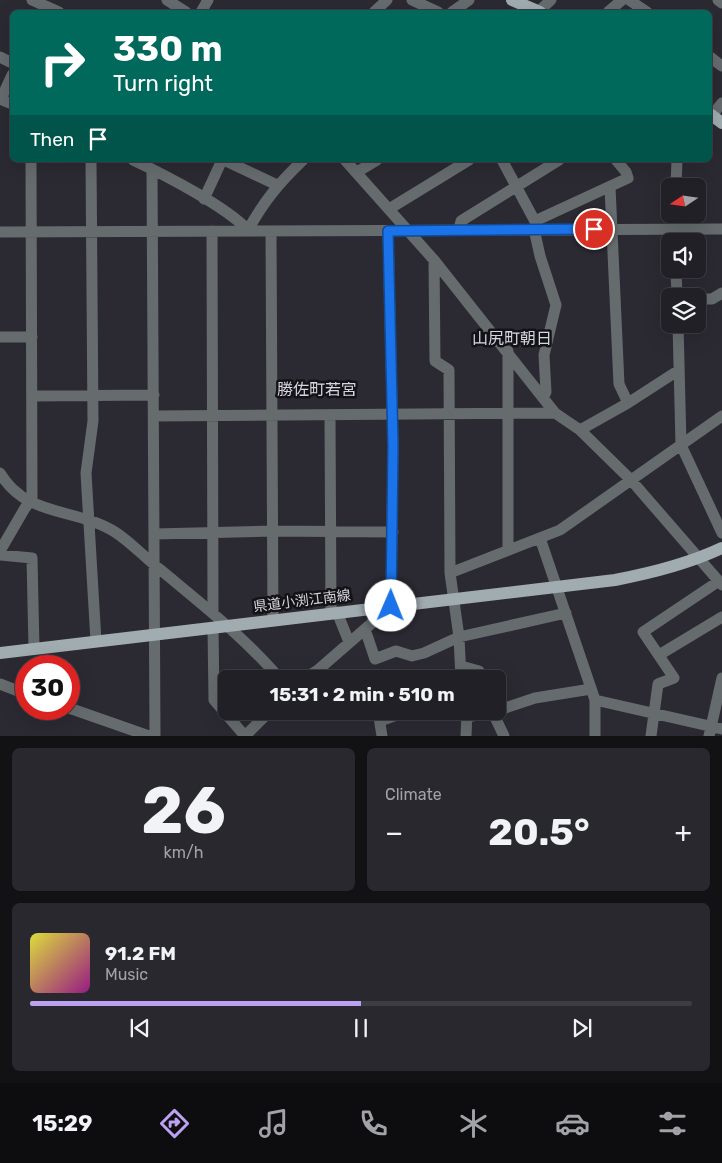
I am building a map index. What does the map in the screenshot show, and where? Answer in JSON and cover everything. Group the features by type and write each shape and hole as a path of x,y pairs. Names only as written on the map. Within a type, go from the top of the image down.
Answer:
{"main road":[{"path":"512,0 532,10"},
{"name":"県道小渕江南線","path":"0,653 615,580 655,572 699,558 722,548"}],"street":[{"path":"32,0 44,6"},
{"path":"376,10 387,0"},
{"path":"412,0 434,10"},
{"path":"455,10 469,0"},
{"path":"538,10 551,0"},
{"path":"610,10 622,0"},
{"path":"629,0 644,10"},
{"path":"718,0 722,3"},
{"path":"0,99 10,79"},
{"path":"715,117 722,103"},
{"path":"31,162 32,499 0,553 32,558 34,648"},
{"path":"91,162 93,422 86,473 96,641"},
{"path":"137,162 204,200 241,223 248,230"},
{"path":"204,200 222,162"},
{"path":"227,162 277,185"},
{"path":"248,230 262,205 277,185 301,162"},
{"path":"347,162 434,260 508,351 555,413 580,430 631,480 721,583 643,632 674,678 658,684 651,736"},
{"path":"357,172 374,162"},
{"path":"389,208 466,162"},
{"path":"503,162 536,226 540,256 556,306 544,355 546,392 543,398"},
{"path":"459,228 461,221 556,162"},
{"path":"536,226 628,178 626,172 618,162"},
{"path":"676,178 677,162"},
{"path":"152,169 155,736"},
{"path":"610,187 619,384 628,403"},
{"path":"675,223 675,233"},
{"path":"0,232 388,231 536,226 612,229 722,229"},
{"path":"212,231 213,613"},
{"path":"318,670 380,616 386,606 393,532 388,231"},
{"path":"271,232 273,620"},
{"path":"434,260 435,361 449,370 450,574 459,637 461,670"},
{"path":"706,299 712,299 722,293"},
{"path":"678,333 681,445 722,533"},
{"path":"0,337 32,336"},
{"path":"508,351 508,549"},
{"path":"580,430 628,403 679,370"},
{"path":"32,396 154,395"},
{"path":"154,416 555,413"},
{"path":"330,416 334,612 349,642"},
{"path":"450,574 508,549 560,530 722,416"},
{"path":"0,473 5,486 29,502 88,520 114,532 229,626 271,670"},
{"path":"155,534 272,531 393,532"},
{"path":"540,538 593,694 595,736"},
{"path":"363,630 375,659 396,651 412,656 424,653 459,637 566,613"},
{"path":"659,655 722,617"},
{"path":"213,628 214,700 245,736 261,720"},
{"path":"461,666 475,670"},
{"path":"506,707 535,698 593,694 714,730 722,678"},
{"path":"1,686 15,690"},
{"path":"80,713 124,732 149,736"},
{"path":"380,720 382,736"},
{"path":"466,736 467,720"},
{"path":"498,720 504,736"}],"district":[{"name":"山尻町朝日","path":"512,338"},
{"name":"勝佐町若宮","path":"317,389"}],"route":[{"path":"391,606 393,446 390,415 388,231 406,229 594,229"}]}
